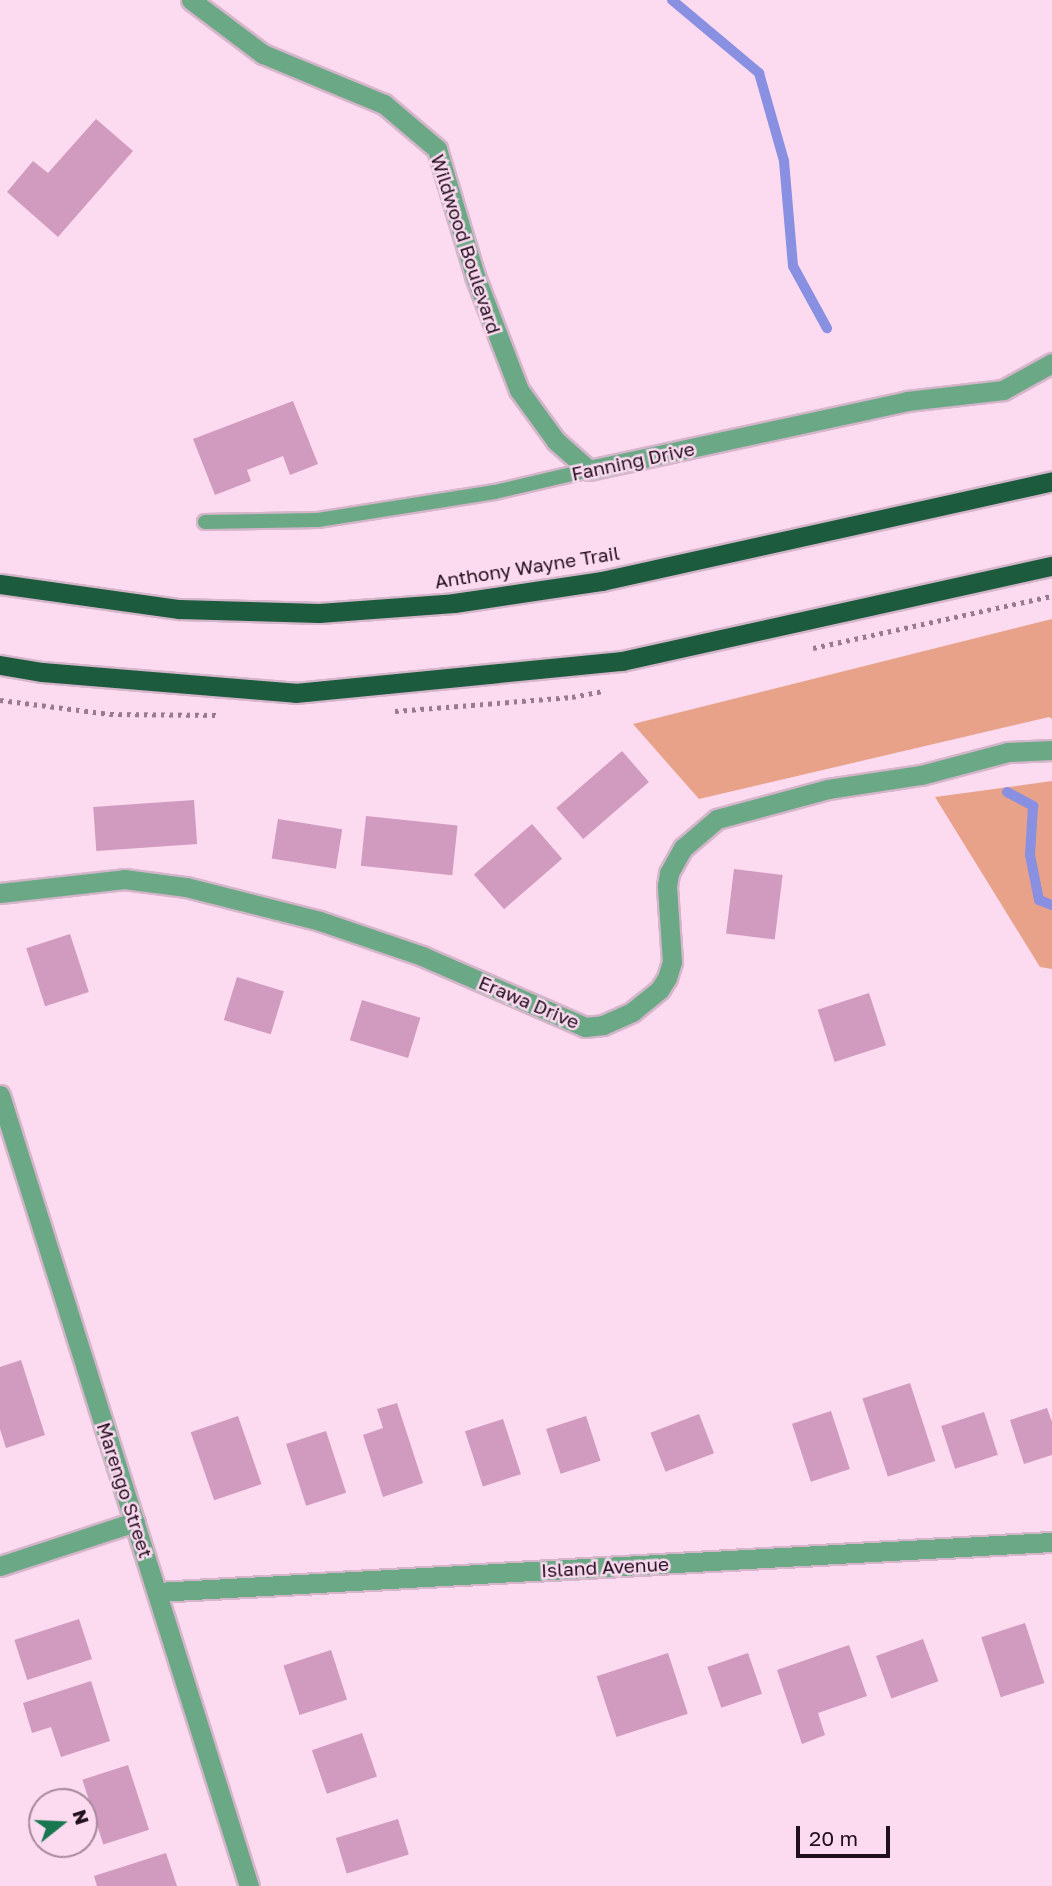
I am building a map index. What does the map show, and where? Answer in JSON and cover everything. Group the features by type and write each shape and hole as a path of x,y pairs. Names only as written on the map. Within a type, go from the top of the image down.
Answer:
{"highway":[{"name":"Anthony Wayne Trail","path":"0,584 178,609 319,613 454,603 602,581 1052,481"},
{"path":"0,665 42,672 295,693 622,662 1052,566"}],"street":[{"name":"Wildwood Boulevard","path":"191,0 263,54 384,104 437,149 475,276 519,390 555,441 589,470"},
{"name":"Fanning Drive","path":"589,470 906,401 1003,390 1052,363"},
{"name":"Erawa Drive","path":"0,893 124,879 209,892 320,921 422,956 585,1027 603,1026 632,1012 660,989 667,978 673,962 667,886 669,873 683,849 700,831 718,819 828,789 921,775 1008,752 1052,750"},
{"name":"Marengo Street","path":"0,1095 249,1886"},
{"path":"0,1566 135,1522"},
{"name":"Island Avenue","path":"157,1592 1052,1542"}],"lane":[{"name":"Fanning Drive","path":"205,522 318,520 495,492 589,470"}],"shaded area":[{"path":"1052,619 1052,719 1049,717 699,799 633,724"},
{"path":"1052,781 1052,969 1040,967 935,797"}],"building":[{"path":"96,119 133,151 58,237 7,192 33,161 48,173"},
{"path":"293,401 318,464 290,475 283,456 247,470 251,481 215,495 193,439"},
{"path":"622,751 649,782 583,839 556,808"},
{"path":"194,800 197,844 96,851 93,807"},
{"path":"366,816 457,826 452,875 361,866"},
{"path":"278,819 342,829 336,869 272,859"},
{"path":"532,824 562,859 504,909 474,875"},
{"path":"734,869 783,875 775,939 726,934"},
{"path":"70,934 89,992 45,1006 26,948"},
{"path":"237,977 284,991 271,1034 224,1020"},
{"path":"869,993 886,1045 835,1062 818,1010"},
{"path":"362,1000 420,1018 408,1058 350,1040"},
{"path":"21,1360 45,1435 6,1448 0,1429 0,1367"},
{"path":"910,1383 935,1461 888,1476 862,1398"},
{"path":"397,1403 423,1483 383,1497 363,1435 383,1428 377,1409"},
{"path":"1047,1408 1052,1422 1052,1455 1024,1464 1010,1420"},
{"path":"831,1411 850,1469 811,1482 792,1424"},
{"path":"984,1412 998,1455 955,1469 941,1426"},
{"path":"699,1414 714,1453 666,1472 650,1433"},
{"path":"238,1416 261,1484 214,1500 191,1432"},
{"path":"586,1416 601,1461 561,1474 546,1429"},
{"path":"503,1419 521,1474 483,1487 465,1431"},
{"path":"326,1431 346,1493 306,1506 286,1444"},
{"path":"79,1619 92,1659 27,1680 14,1640"},
{"path":"1025,1623 1044,1683 1001,1697 981,1637"},
{"path":"923,1639 938,1681 891,1698 876,1656"},
{"path":"849,1645 867,1696 818,1713 825,1735 802,1744 777,1670"},
{"path":"331,1650 347,1699 300,1715 283,1665"},
{"path":"668,1653 688,1714 616,1737 597,1676"},
{"path":"748,1653 762,1694 721,1708 707,1667"},
{"path":"91,1681 110,1741 61,1757 51,1727 32,1733 23,1703"},
{"path":"362,1733 377,1776 327,1794 312,1750"},
{"path":"128,1765 149,1830 103,1845 98,1828 98,1788 85,1788 82,1780"},
{"path":"398,1819 409,1854 347,1873 336,1838"},
{"path":"166,1853 177,1886 97,1886 94,1876"}],"waterway":[{"path":"672,0 759,73 784,161 793,266 827,328"},
{"path":"1007,792 1033,806 1030,855 1039,900 1052,905"}]}
